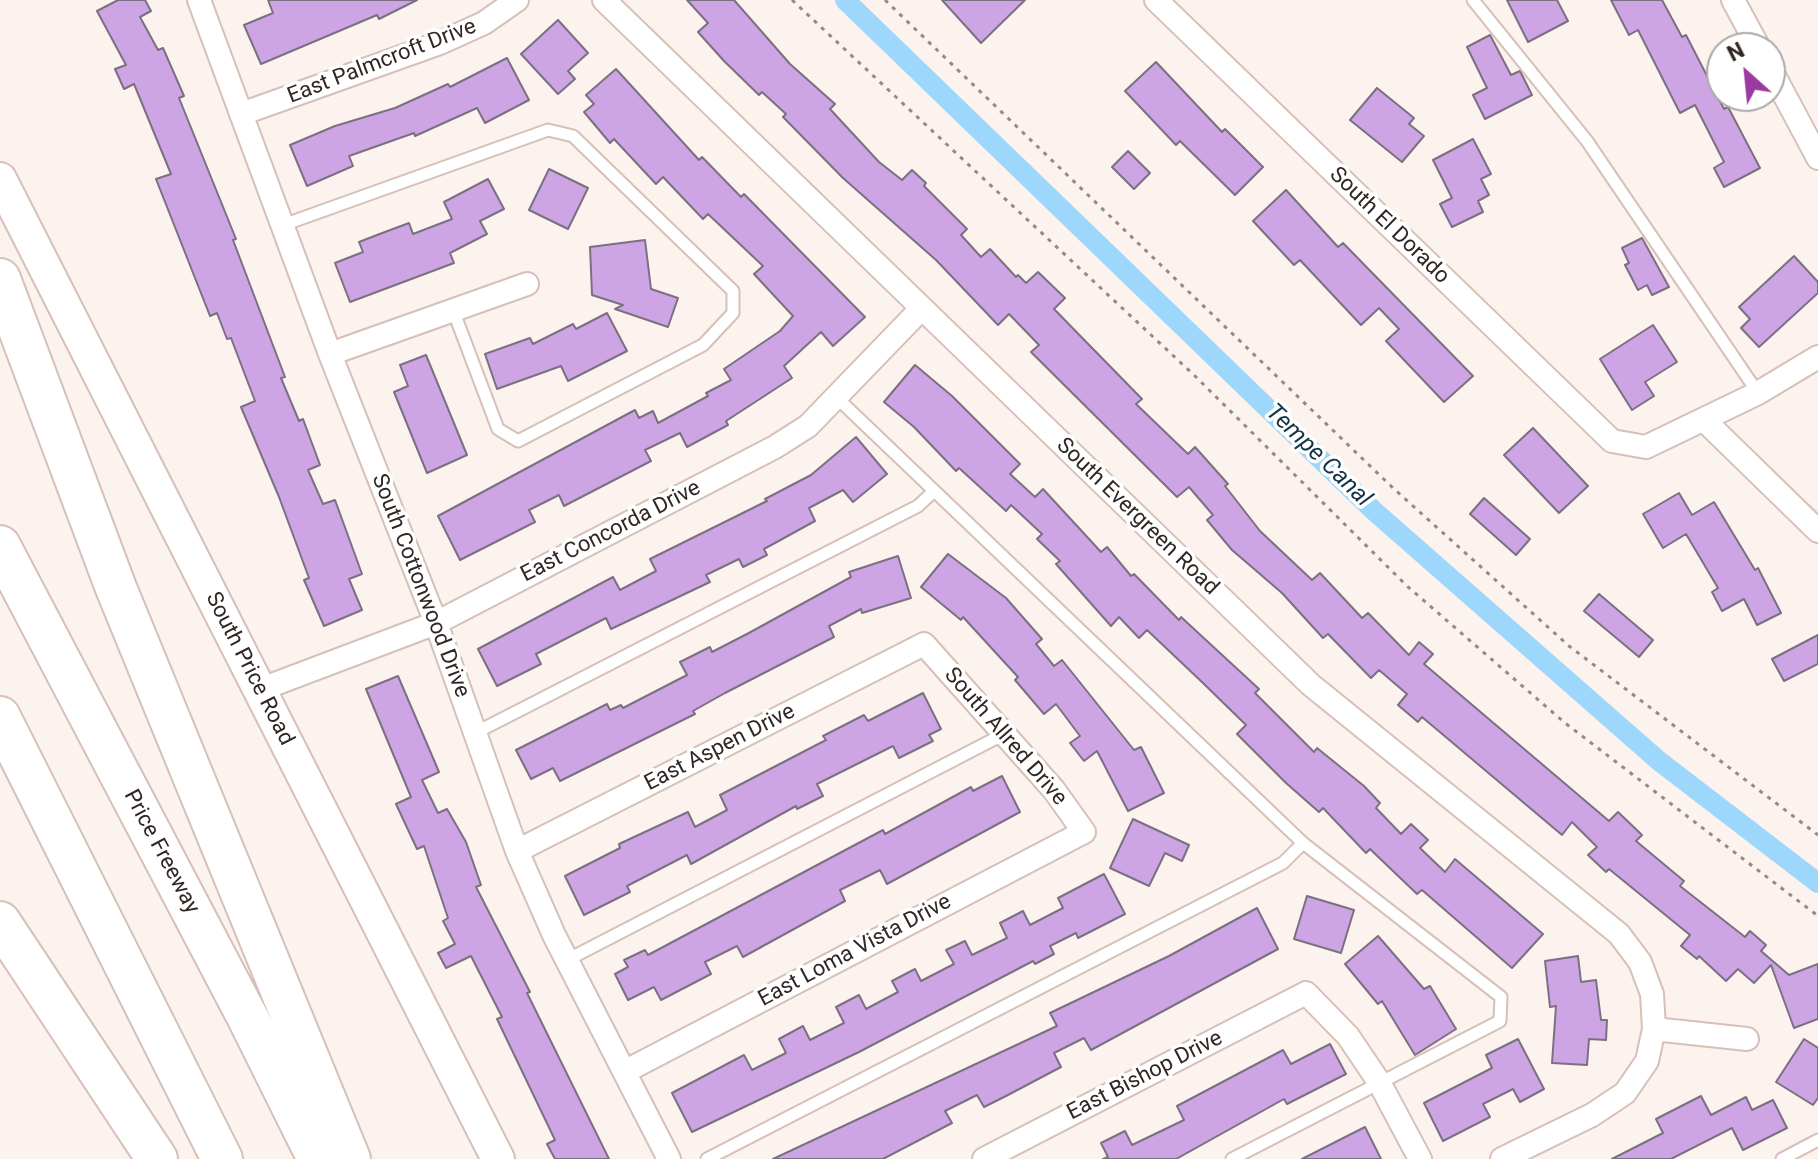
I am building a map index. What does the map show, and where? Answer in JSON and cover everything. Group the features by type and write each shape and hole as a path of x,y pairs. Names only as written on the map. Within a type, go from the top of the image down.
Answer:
{"highway":[{"path":"0,279 116,588 350,1159"},
{"name":"Price Freeway","path":"0,546 248,1018 318,1159"},
{"path":"0,717 222,1159"},
{"path":"0,922 157,1159"}],"main road":[{"name":"South Price Road","path":"0,179 498,1159"}],"street":[{"name":"South Cottonwood Drive","path":"199,0 330,354 436,623 517,851 567,960 669,1159"},
{"name":"East Palmcroft Drive","path":"241,114 440,43 484,23 517,0"},
{"name":"South Evergreen Road","path":"604,0 1311,685 1619,934 1640,962 1652,994 1654,1029"},
{"name":"South El Dorado","path":"1156,0 1612,441 1646,447 1705,421"},
{"path":"1733,0 1750,32"},
{"path":"1786,98 1818,158"},
{"path":"330,354 527,284"},
{"name":"East Concorda Drive","path":"259,690 436,623 775,447 808,426 834,395 921,309"},
{"path":"1818,357 1705,421 1818,531"},
{"name":"South Allred Drive","path":"924,644 1054,790 1084,832"},
{"name":"East Aspen Drive","path":"517,851 924,644"},
{"name":"East Loma Vista Drive","path":"626,1071 1084,832"},
{"name":"East Bishop Drive","path":"984,1159 1306,993 1348,1036 1379,1082"},
{"path":"1502,1159 1592,1115 1625,1093 1647,1061 1654,1029 1747,1039"},
{"path":"1379,1082 1420,1159"}],"lane":[{"path":"1473,0 1587,141 1758,393"},
{"path":"283,225 548,130 573,136 733,291 733,313 703,345 518,441 498,429 453,310"},
{"path":"834,395 1303,843 1501,997 1500,1021 1232,1159"},
{"path":"475,733 918,506 934,491"},
{"path":"567,960 1004,734"},
{"path":"707,1159 1283,863 1303,843"},
{"path":"1782,1159 1818,1140"}],"path":[{"path":"792,0 1195,376 1407,586 1565,723 1818,916"},
{"path":"885,0 1393,488 1545,625 1818,835"}],"building":[{"path":"118,0 145,0 151,11 140,17 158,50 163,48 184,96 179,98 236,239 233,240 285,377 281,378 299,421 303,419 320,465 308,470 323,504 335,500 362,574 349,579 362,610 324,626 304,580 309,578 279,497 241,407 255,401 231,338 227,339 217,313 210,316 156,179 171,174 134,84 124,89 115,69 126,65 97,11"},
{"path":"268,0 417,0 379,19 377,15 261,64 244,25 273,13"},
{"path":"687,0 734,0 790,64 835,104 830,109 879,162 902,180 912,170 926,183 924,186 967,229 961,235 981,257 990,249 1016,277 1018,275 1026,283 1038,272 1065,298 1054,309 1142,399 1136,404 1188,454 1195,447 1228,484 1225,486 1260,531 1312,580 1320,573 1362,618 1368,613 1409,655 1419,642 1433,654 1424,664 1609,821 1618,812 1642,835 1636,841 1684,881 1680,886 1745,937 1750,931 1766,945 1761,951 1789,975 1818,964 1818,1019 1794,1028 1771,965 1754,983 1738,969 1726,981 1699,956 1697,959 1681,946 1690,935 1588,855 1597,847 1572,822 1562,835 1422,717 1418,722 1398,705 1407,694 1379,670 1371,678 1328,634 1323,638 1282,593 1232,550 1207,520 1213,515 1189,487 1177,497 1031,352 1039,345 1009,314 998,325 936,260 843,178 783,117 786,114 762,92 759,95 724,61 698,32 708,23"},
{"path":"942,0 1025,0 981,43"},
{"path":"1507,0 1557,0 1568,21 1528,42"},
{"path":"1611,0 1662,0 1682,37 1686,35 1706,74 1706,112 1731,112 1760,168 1724,187 1714,168 1724,162 1695,105 1680,113 1638,30 1629,35"},
{"path":"558,20 588,53 568,71 575,79 558,94 521,54"},
{"path":"1490,35 1511,75 1520,71 1532,95 1485,119 1473,95 1487,88 1467,47"},
{"path":"507,58 529,100 485,123 477,108 415,136 414,133 349,156 353,166 307,186 290,145 335,126 395,108 448,84 450,87"},
{"path":"1156,62 1222,132 1225,129 1263,167 1235,195 1180,141 1176,145 1125,91"},
{"path":"616,69 699,160 702,157 741,197 744,194 865,317 833,346 821,332 784,366 792,378 726,421 728,425 687,447 680,433 645,450 651,461 564,506 559,495 529,510 535,522 460,560 438,516 635,410 639,418 653,411 658,423 708,396 706,393 731,380 724,369 780,331 793,316 754,274 763,266 708,214 703,219 663,177 656,184 614,139 610,143 584,112 594,104 586,95"},
{"path":"1377,88 1414,118 1409,124 1424,136 1402,162 1350,120"},
{"path":"1473,139 1491,174 1481,179 1489,195 1478,201 1483,212 1452,227 1440,204 1452,198 1433,160"},
{"path":"1128,151 1150,173 1134,189 1112,167"},
{"path":"549,169 588,188 568,229 529,210"},
{"path":"488,179 504,209 480,221 487,234 450,253 454,263 350,302 335,263 363,252 359,242 377,235 409,223 413,234 452,219 444,202"},
{"path":"1286,190 1338,247 1343,243 1473,376 1444,402 1386,341 1399,329 1379,308 1361,325 1300,260 1294,265 1253,221"},
{"path":"1642,238 1669,287 1652,295 1647,285 1638,290 1625,265 1629,263 1622,248"},
{"path":"645,240 651,289 678,298 668,327 615,309 623,305 592,295 590,247"},
{"path":"1794,256 1818,282 1818,293 1759,347 1741,328 1750,319 1739,307"},
{"path":"607,313 627,351 568,381 561,366 497,389 485,354 530,338 533,344 573,324 576,329"},
{"path":"1653,325 1677,362 1645,382 1654,396 1632,410 1600,359"},
{"path":"426,355 467,455 427,473 394,392 408,386 400,365"},
{"path":"915,365 952,396 1020,464 1010,474 1035,497 1043,489 1101,552 1107,547 1131,576 1134,574 1179,620 1181,617 1259,689 1255,693 1314,752 1317,748 1364,786 1380,803 1376,808 1401,834 1411,824 1428,840 1420,848 1445,872 1455,859 1543,934 1512,968 1422,890 1417,894 1370,849 1366,853 1323,808 1319,812 1286,783 1237,734 1246,725 1147,630 1139,638 1119,617 1111,626 1056,564 1060,561 1037,539 1042,534 1011,505 1006,511 959,468 956,471 914,427 884,402"},
{"path":"1533,428 1588,486 1559,513 1504,455"},
{"path":"856,437 887,474 853,502 843,490 809,508 815,521 764,549 767,555 743,567 739,559 706,575 710,582 611,629 606,618 536,654 541,664 497,686 478,649 613,577 620,590 656,571 650,559 767,501 765,499 811,475"},
{"path":"1679,493 1692,515 1714,502 1755,570 1758,568 1781,613 1757,625 1744,599 1722,611 1712,592 1718,588 1686,534 1663,548 1643,514"},
{"path":"1484,498 1530,539 1516,555 1470,514"},
{"path":"948,554 1006,598 1042,639 1036,644 1054,666 1062,660 1134,750 1141,747 1164,793 1128,811 1097,751 1084,761 1070,743 1080,736 1056,704 1044,714 1015,680 1018,677 963,617 961,620 921,587"},
{"path":"898,556 911,598 862,613 861,609 829,626 834,637 725,693 693,711 695,714 560,781 553,768 531,779 516,750 607,704 610,710 621,705 623,708 687,675 680,662 710,647 712,652 747,634 851,577 849,572"},
{"path":"1599,594 1653,640 1639,657 1584,611"},
{"path":"1818,635 1818,664 1784,681 1772,659"},
{"path":"398,676 439,772 422,780 438,813 447,809 466,842 481,885 476,887 609,1159 555,1159 547,1144 555,1140 497,1019 502,1017 471,956 446,968 438,953 455,944 443,921 448,918 424,846 417,849 396,804 411,797 366,689"},
{"path":"923,693 941,729 929,735 933,741 899,758 893,746 817,784 823,796 797,809 796,806 691,864 687,855 627,886 630,892 584,915 565,876 620,848 619,844 688,812 695,827 727,810 720,795 826,740 823,736 864,715 868,721"},
{"path":"1002,776 1020,812 887,884 880,870 840,890 845,901 743,957 737,946 705,962 711,974 661,1000 654,987 628,1000 615,974 628,967 624,960 645,950 648,955 883,830 885,834 971,787 973,791"},
{"path":"1133,819 1189,845 1182,861 1165,853 1149,886 1110,868"},
{"path":"1104,874 1125,914 1078,938 1076,933 1050,946 1054,954 1035,964 1033,961 859,1052 692,1132 672,1093 744,1055 752,1070 786,1053 779,1039 803,1026 810,1040 844,1023 836,1007 859,995 866,1009 898,992 892,981 915,969 921,981 954,964 946,950 965,941 972,955 1007,938 1000,923 1023,911 1030,925 1063,908 1058,898"},
{"path":"1307,896 1354,910 1341,953 1294,939"},
{"path":"1257,908 1278,949 1091,1050 1084,1038 1054,1053 1061,1067 1006,1096 984,1107 977,1095 945,1111 952,1123 883,1159 773,1159 1057,1026 1050,1013 1169,956"},
{"path":"1378,936 1424,989 1430,986 1456,1029 1415,1055 1382,1001 1378,1004 1345,964"},
{"path":"1578,956 1581,982 1596,980 1601,1020 1607,1020 1606,1040 1589,1039 1587,1065 1552,1063 1556,1006 1550,1007 1545,961"},
{"path":"1518,1039 1544,1089 1520,1102 1513,1089 1483,1104 1490,1117 1443,1141 1424,1103 1492,1068 1486,1055"},
{"path":"1804,1039 1818,1048 1818,1098 1813,1105 1776,1082"},
{"path":"1330,1044 1346,1074 1287,1104 1284,1099 1176,1159 1103,1159 1108,1157 1101,1143 1125,1131 1132,1145 1184,1120 1177,1106 1283,1050 1291,1064"},
{"path":"1701,1096 1711,1115 1746,1097 1752,1110 1773,1100 1787,1128 1743,1150 1732,1128 1671,1159 1612,1159 1663,1133 1656,1119"},
{"path":"1365,1127 1381,1159 1302,1159"}],"waterway":[{"name":"Tempe Canal","path":"845,0 1374,511 1659,761 1818,883"}]}
